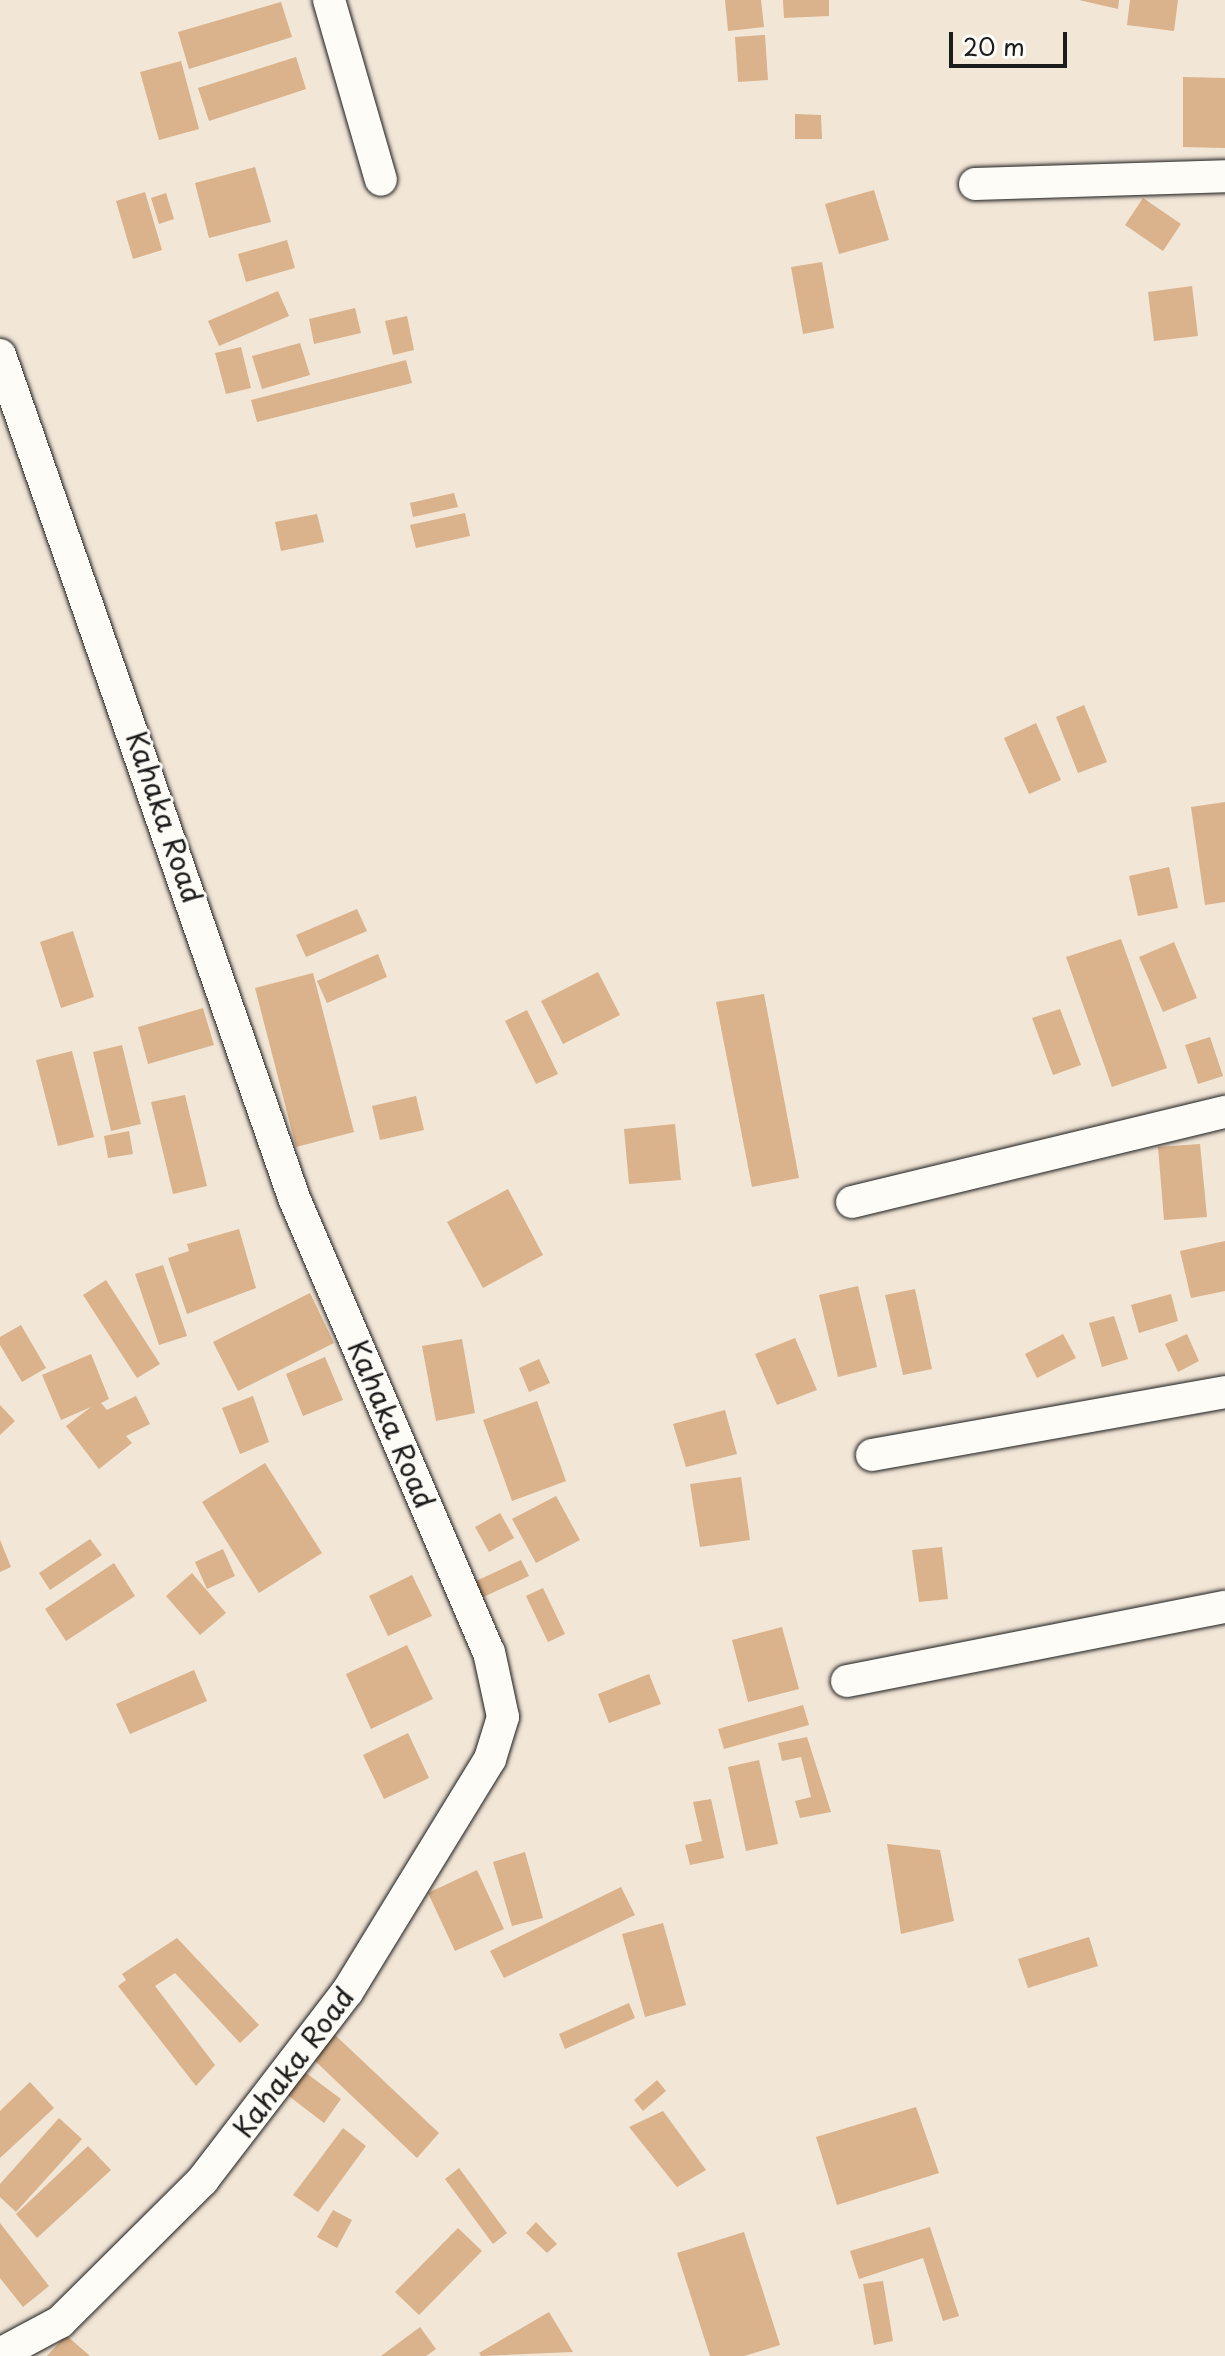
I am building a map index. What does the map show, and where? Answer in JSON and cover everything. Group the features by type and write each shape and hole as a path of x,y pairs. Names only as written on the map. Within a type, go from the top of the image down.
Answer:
{"street":[{"path":"329,0 381,180"},
{"path":"975,184 1225,176"},
{"name":"Kahaka Road","path":"0,355 294,1198 489,1652 503,1717 490,1759 347,1992 212,2168 149,2240 60,2322 0,2354"},
{"path":"852,1202 1225,1112"},
{"path":"872,1455 1225,1392"},
{"path":"847,1681 1225,1607"}],"building":[{"path":"725,0 761,0 764,27 728,31"},
{"path":"783,0 829,0 829,16 784,18"},
{"path":"1079,0 1119,0 1118,9"},
{"path":"1130,0 1178,0 1174,31 1127,25"},
{"path":"281,2 292,37 189,69 178,32"},
{"path":"765,35 768,80 738,82 735,37"},
{"path":"296,57 306,89 209,121 198,88"},
{"path":"181,61 199,129 159,140 140,72"},
{"path":"1183,77 1225,78 1225,148 1183,147"},
{"path":"795,114 821,115 822,139 795,139"},
{"path":"255,167 271,222 209,238 195,183"},
{"path":"874,190 889,240 839,254 825,204"},
{"path":"145,192 162,250 133,259 116,201"},
{"path":"166,193 174,219 159,224 151,198"},
{"path":"1143,198 1181,224 1163,251 1125,225"},
{"path":"287,240 295,268 246,282 238,254"},
{"path":"822,262 834,328 803,334 791,267"},
{"path":"1192,286 1198,336 1154,341 1148,292"},
{"path":"278,291 289,316 219,346 208,321"},
{"path":"355,308 361,333 314,344 309,319"},
{"path":"407,316 414,350 393,355 385,321"},
{"path":"300,343 310,375 262,389 252,356"},
{"path":"241,347 251,388 226,394 215,353"},
{"path":"406,360 412,383 257,422 251,400"},
{"path":"454,493 458,507 413,517 410,503"},
{"path":"465,513 470,536 416,548 410,525"},
{"path":"317,514 324,542 281,551 275,522"},
{"path":"1084,705 1107,762 1078,773 1056,717"},
{"path":"1036,723 1061,780 1029,794 1004,738"},
{"path":"1225,802 1225,902 1205,905 1191,807"},
{"path":"1169,867 1178,908 1138,916 1129,876"},
{"path":"357,909 367,931 306,957 296,935"},
{"path":"73,931 94,997 61,1008 40,942"},
{"path":"1121,939 1167,1068 1112,1087 1066,957"},
{"path":"1174,942 1197,998 1163,1012 1139,957"},
{"path":"378,954 387,977 327,1003 317,981"},
{"path":"598,972 620,1015 563,1044 541,1001"},
{"path":"313,973 354,1132 296,1147 255,988"},
{"path":"764,994 799,1178 752,1187 716,1002"},
{"path":"203,1008 214,1045 148,1064 138,1027"},
{"path":"1060,1009 1081,1065 1053,1075 1032,1018"},
{"path":"527,1010 558,1074 536,1084 505,1021"},
{"path":"1210,1037 1223,1076 1198,1084 1185,1045"},
{"path":"122,1045 141,1124 111,1131 93,1052"},
{"path":"72,1051 94,1137 58,1146 36,1060"},
{"path":"185,1095 207,1186 173,1194 151,1102"},
{"path":"416,1096 424,1130 380,1140 372,1106"},
{"path":"675,1124 681,1180 629,1184 624,1129"},
{"path":"129,1131 133,1154 108,1158 104,1136"},
{"path":"1200,1144 1207,1217 1164,1220 1158,1147"},
{"path":"508,1189 543,1255 483,1288 447,1222"},
{"path":"239,1229 256,1288 187,1314 168,1258 189,1251 187,1244"},
{"path":"1225,1241 1225,1291 1191,1298 1180,1251"},
{"path":"163,1265 187,1336 159,1345 135,1274"},
{"path":"106,1280 160,1364 137,1378 83,1295"},
{"path":"858,1286 877,1367 838,1377 819,1295"},
{"path":"915,1289 932,1369 903,1375 885,1295"},
{"path":"310,1293 334,1343 238,1391 213,1342"},
{"path":"1171,1294 1178,1321 1139,1333 1131,1305"},
{"path":"1114,1316 1128,1359 1102,1367 1089,1323"},
{"path":"21,1325 46,1368 22,1382 0,1345 0,1337"},
{"path":"1063,1334 1076,1358 1037,1378 1025,1354"},
{"path":"1187,1334 1199,1361 1178,1372 1165,1344"},
{"path":"795,1338 817,1390 777,1405 755,1354"},
{"path":"462,1339 475,1413 436,1421 422,1346"},
{"path":"91,1354 109,1399 101,1403 107,1410 136,1396 150,1424 126,1436 132,1443 99,1469 66,1426 91,1407 61,1420 42,1375"},
{"path":"325,1357 343,1400 303,1416 286,1374"},
{"path":"539,1359 550,1383 529,1392 519,1368"},
{"path":"253,1396 269,1442 240,1454 222,1408"},
{"path":"537,1401 566,1481 512,1501 483,1420"},
{"path":"0,1405 15,1421 0,1435"},
{"path":"725,1410 737,1454 686,1467 673,1424"},
{"path":"265,1463 322,1553 259,1593 202,1502"},
{"path":"741,1477 750,1540 700,1547 690,1484"},
{"path":"556,1496 580,1540 536,1563 512,1519"},
{"path":"500,1513 514,1538 489,1552 475,1527"},
{"path":"90,1539 102,1555 50,1590 39,1573"},
{"path":"0,1540 11,1567 0,1572"},
{"path":"942,1547 948,1599 919,1602 912,1550"},
{"path":"223,1549 235,1576 207,1589 195,1562"},
{"path":"521,1560 529,1576 481,1598 474,1582"},
{"path":"114,1563 135,1596 66,1641 45,1609"},
{"path":"192,1573 226,1613 200,1635 166,1596"},
{"path":"412,1575 432,1616 388,1636 369,1596"},
{"path":"543,1588 565,1634 548,1642 526,1596"},
{"path":"782,1627 799,1689 748,1702 732,1640"},
{"path":"407,1645 433,1699 371,1729 346,1674"},
{"path":"194,1670 207,1701 130,1734 116,1704"},
{"path":"649,1674 661,1704 609,1723 598,1694"},
{"path":"803,1705 809,1725 724,1749 718,1729"},
{"path":"408,1733 429,1778 384,1799 363,1755"},
{"path":"807,1737 831,1812 800,1818 795,1801 811,1797 801,1757 782,1761 778,1743"},
{"path":"759,1760 778,1844 746,1851 728,1767"},
{"path":"711,1799 724,1858 690,1865 685,1845 702,1841 693,1802"},
{"path":"887,1844 940,1850 954,1921 901,1934"},
{"path":"525,1852 543,1918 512,1926 493,1862"},
{"path":"477,1870 504,1929 455,1951 428,1893"},
{"path":"621,1887 635,1915 504,1978 490,1951"},
{"path":"663,1923 686,2005 645,2017 622,1934"},
{"path":"1089,1937 1098,1966 1028,1988 1018,1959"},
{"path":"177,1938 259,2025 240,2043 175,1973 155,1986 215,2065 196,2086 118,1986 126,1980 122,1974"},
{"path":"629,2003 635,2018 565,2049 559,2034"},
{"path":"334,2034 439,2133 417,2158 312,2058"},
{"path":"298,2067 341,2099 324,2123 281,2090"},
{"path":"657,2080 666,2091 643,2111 634,2100"},
{"path":"30,2082 54,2108 0,2158 0,2111"},
{"path":"916,2107 939,2173 837,2205 816,2137"},
{"path":"663,2111 706,2170 677,2187 629,2127"},
{"path":"59,2118 82,2139 16,2212 0,2197 0,2184"},
{"path":"343,2128 366,2146 318,2212 293,2195"},
{"path":"88,2146 111,2170 37,2238 16,2214"},
{"path":"459,2168 507,2233 493,2244 445,2179"},
{"path":"333,2210 352,2220 337,2248 317,2237"},
{"path":"536,2222 557,2244 547,2253 526,2233"},
{"path":"0,2223 49,2286 23,2307 0,2278"},
{"path":"930,2227 959,2316 943,2321 923,2258 859,2279 850,2251"},
{"path":"458,2228 482,2251 419,2315 395,2292"},
{"path":"744,2232 780,2345 744,2356 710,2356 677,2253"},
{"path":"883,2281 893,2341 874,2345 863,2284"},
{"path":"549,2312 573,2352 481,2356 479,2353"},
{"path":"420,2327 436,2349 426,2356 381,2356"},
{"path":"66,2335 90,2356 47,2356"}]}
